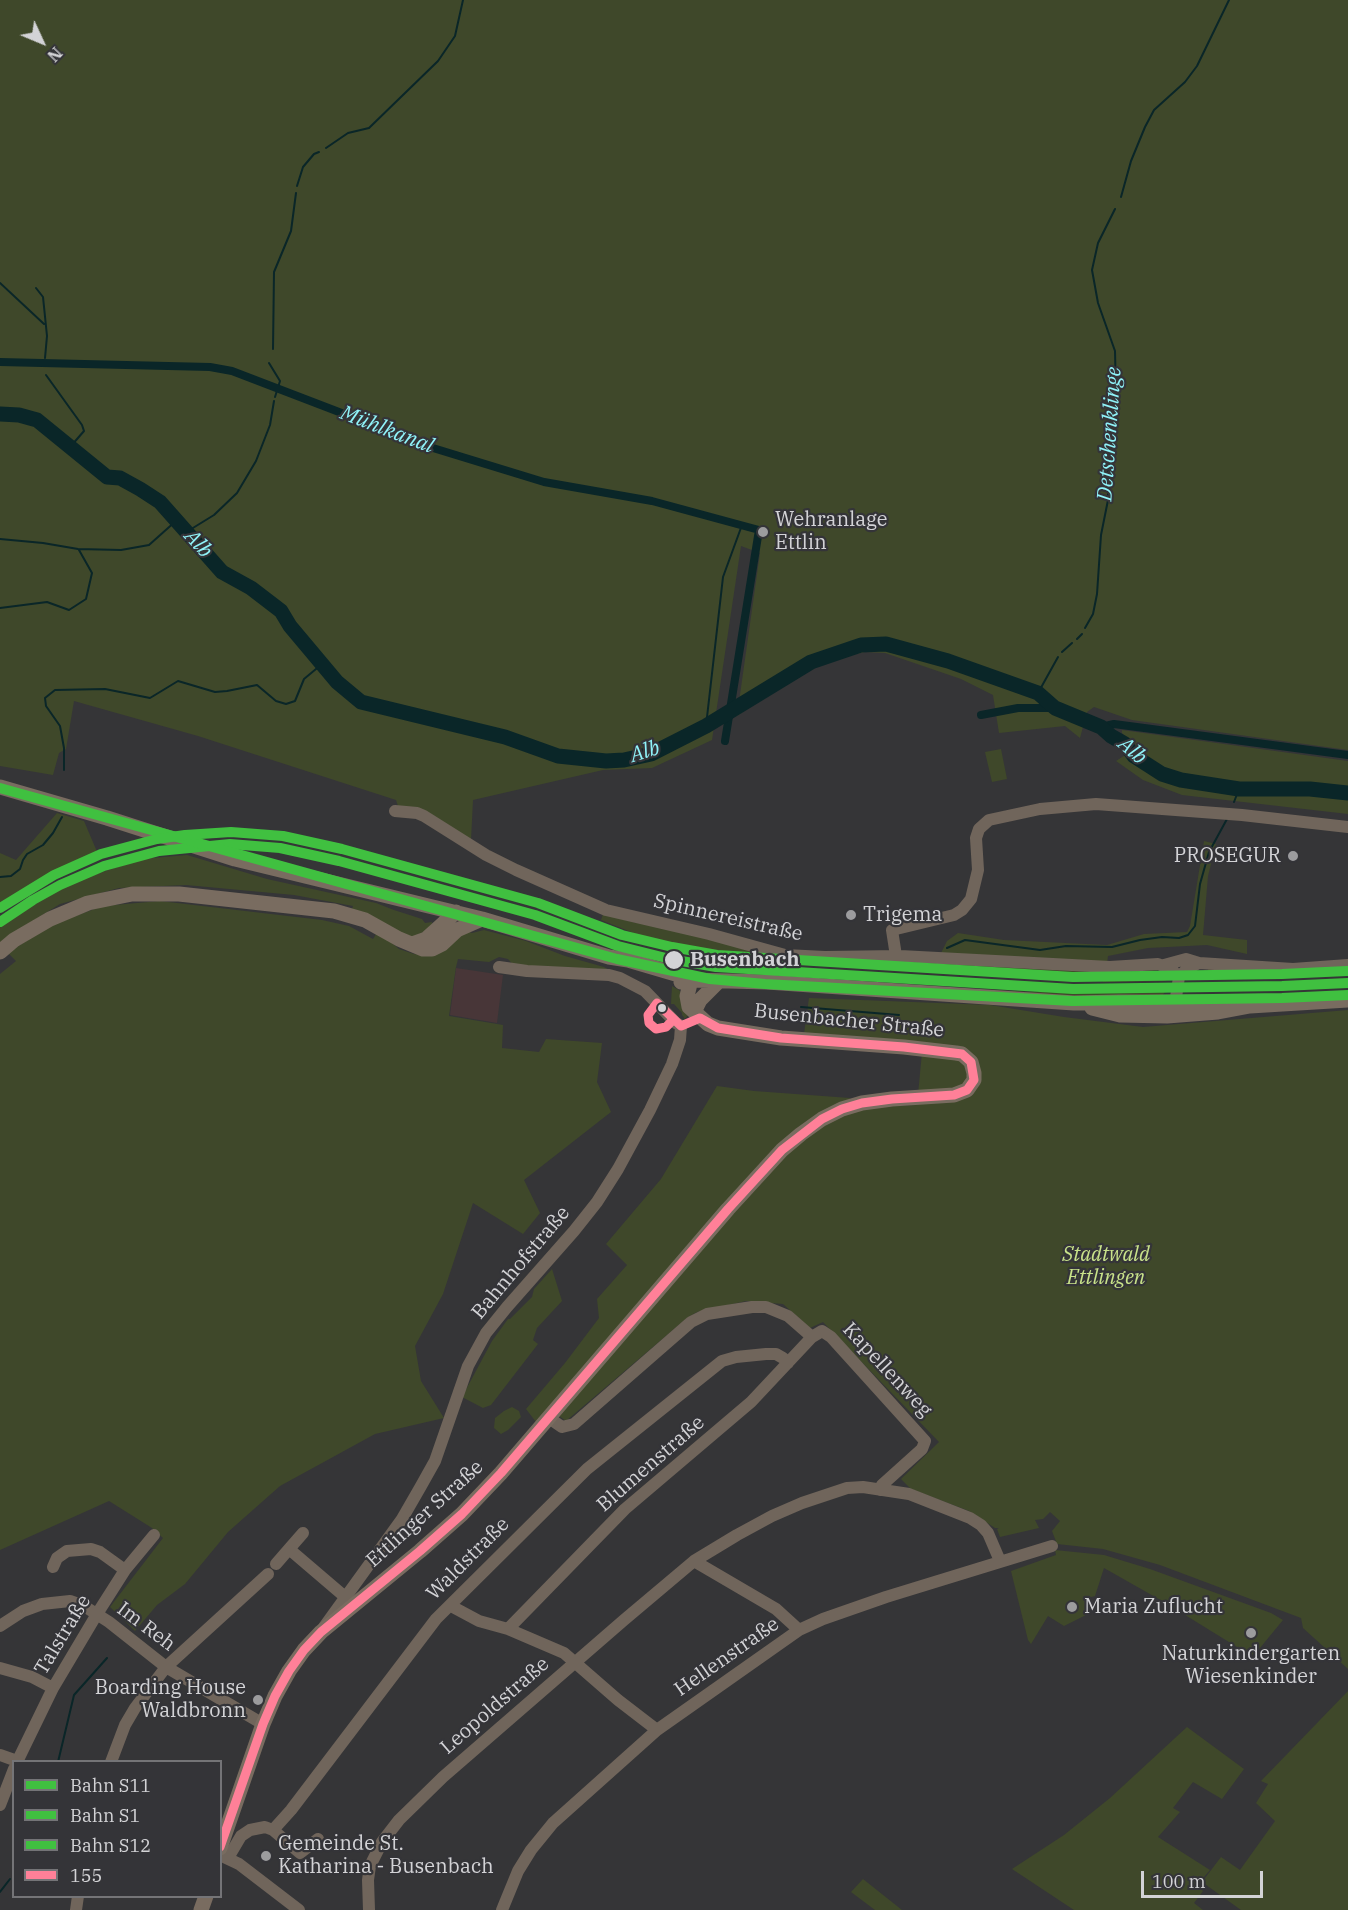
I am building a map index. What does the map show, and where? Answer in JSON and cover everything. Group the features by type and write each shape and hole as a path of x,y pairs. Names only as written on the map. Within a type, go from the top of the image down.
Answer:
{"main road":[{"path":"0,788 107,818 235,859 482,919 609,957 626,968 679,983 691,980 778,982 1218,1012 1250,1006 1348,1000"},
{"path":"0,952 30,930 69,910 108,898 156,893 334,910 365,920 423,949 432,949 442,944 457,930 482,919"},
{"path":"421,903 435,919 437,931"},
{"path":"456,912 457,930"},
{"path":"412,944 426,939 437,931 456,912"},
{"path":"691,980 698,1013"},
{"path":"698,1013 700,1000 718,982"},
{"path":"1175,1009 1214,1002 1250,1006"},
{"name":"Busenbacher Straße","path":"698,1013 718,1028 781,1038 947,1051 962,1054 973,1067 971,1087 961,1093 862,1103 822,1119 783,1150 728,1209"},
{"name":"Ettlinger Straße","path":"223,1854 263,1724 275,1696 304,1650 321,1632 462,1514 549,1418 728,1209"}],"street":[{"path":"896,956 892,930 954,915 962,910 971,898 978,870 976,838 979,829 989,820 1040,809 1096,804 1242,815 1348,827"},
{"name":"Spinnereistraße","path":"395,811 424,816 486,855 606,910 709,934 785,955 896,956 1110,967 1130,967 1151,963 1164,965 1186,959 1199,963 1293,969 1348,965"},
{"path":"1175,1009 1179,980 1186,969 1199,963"},
{"path":"1164,965 1174,971 1190,994 1214,1002"},
{"path":"499,967 527,971 609,975 645,991 681,1026 698,1013"},
{"name":"Bahnhofstraße","path":"321,1632 344,1596 402,1518 435,1461 463,1380 486,1333 580,1224 618,1169 672,1064 680,1040 681,1026"},
{"name":"Kapellenweg","path":"549,1418 562,1427 574,1424 691,1322 707,1314 731,1309 766,1307 788,1316 817,1334 831,1337 925,1441 922,1449 882,1485 880,1490"},
{"name":"Blumenstraße","path":"508,1629 625,1509 751,1402 817,1334"},
{"name":"Waldstraße","path":"273,1830 291,1810 436,1619 587,1469 722,1361 736,1357 776,1354 788,1363"},
{"name":"Leopoldstraße","path":"369,1910 370,1866 382,1842 399,1820 443,1777 694,1561 737,1535 802,1503 847,1488 863,1486 909,1494 970,1518 988,1533 1000,1561"},
{"path":"276,1564 303,1533"},
{"name":"Talstraße","path":"10,1759 48,1685 125,1570 154,1535"},
{"name":"Hellenstraße","path":"502,1910 526,1857 553,1823 657,1730 799,1630 886,1597 1052,1546"},
{"path":"53,1567 57,1558 66,1551 91,1549 100,1552 125,1570"},
{"path":"289,1549 344,1596"},
{"path":"694,1561 776,1609 799,1630"},
{"path":"111,1760 124,1725 166,1667 268,1574"},
{"name":"Im Reh","path":"0,1626 23,1611 42,1604 70,1601 84,1606 166,1667 263,1724"},
{"path":"451,1606 478,1621 508,1629 564,1653 657,1730"},
{"path":"0,1668 32,1677 48,1685"},
{"path":"0,1805 12,1774"},
{"path":"299,1910 223,1854 250,1830 265,1827 273,1830 300,1853 318,1839"}],"shaded area":[{"path":"456,968 503,975 497,1023 450,1015"}],"green space":[{"path":"0,0 1348,0 1348,750 1132,720 1094,707 1087,712 1080,738 1065,726 999,733 993,695 961,679 885,653 865,652 814,664 737,716 760,553 741,546 712,740 652,768 603,770 473,800 471,840 398,806 396,800 198,736 74,701 66,749 59,753 53,775 0,766"},
{"path":"1122,730 1348,761 1348,814 1182,795 1143,780 1116,761 1136,748 1122,733"},
{"path":"1001,749 1007,779 992,782 985,752"},
{"path":"57,813 84,821 98,854 64,870 0,912 0,853 16,860"},
{"path":"1204,841 1216,844 1208,876 1203,935 1247,940 1247,954 1207,945 1148,948 1108,956 1107,964 941,953 947,941 958,933 1004,940 1107,945 1144,934 1187,932 1190,926"},
{"path":"187,855 267,879 376,903 422,919 425,923 432,922 432,928 413,937 352,909 353,906 294,895 186,885 119,888 60,904 7,937 0,944 0,927 38,901 73,882 141,859"},
{"path":"160,901 322,920 349,926 373,939 378,931 399,949 425,955 464,930 472,933 484,930 526,941 565,956 604,967 609,970 515,967 508,959 499,957 489,962 458,959 449,1016 503,1025 502,1048 539,1052 546,1039 602,1043 597,1082 611,1112 524,1180 540,1213 523,1234 473,1203 443,1294 415,1346 421,1381 444,1418 375,1434 280,1486 228,1532 185,1584 157,1605 135,1631 110,1607 163,1538 152,1528 109,1501 0,1550 0,974 16,961 8,953 50,925 103,906"},
{"path":"603,914 636,923 637,919 797,961 716,954 641,936 601,920"},
{"path":"898,959 897,966 824,963 824,961"},
{"path":"901,959 1108,973 1102,976 902,967"},
{"path":"1208,969 1348,969 1348,975 1207,980"},
{"path":"1158,971 1166,981 1103,982 1103,979 1111,977 1112,972 1130,973"},
{"path":"672,986 683,995 689,1014 685,1019 674,1004 671,1004"},
{"path":"981,989 1028,992 1166,991 1161,997 1076,998"},
{"name":"Stadtwald Ettlingen","path":"809,998 990,1005 1143,1027 1348,1010 1348,1669 1303,1628 1301,1618 1160,1565 1103,1549 1057,1544 1052,1531 1060,1521 1050,1512 1043,1519 1035,1520 1039,1528 1000,1537 997,1529 999,1528 995,1528 969,1511 911,1489 901,1479 939,1442 823,1322 810,1328 783,1304 746,1301 697,1312 566,1421 548,1408 536,1422 526,1409 599,1318 597,1299 627,1265 606,1244 661,1179 717,1086 850,1098 851,1112 870,1107 917,1105 923,1042 804,1034"},
{"path":"552,1269 562,1301 537,1328 533,1340 538,1344 491,1405 483,1408 462,1397 492,1341 508,1319 532,1297 534,1289"},
{"path":"512,1407 519,1411 521,1417 501,1434 494,1428 495,1418"},
{"path":"1055,1550 1104,1555 1150,1569 1271,1613 1283,1620 1255,1654 1250,1655 1104,1568 1095,1596 1087,1598 1086,1615 1064,1626 1048,1616 1031,1644 1028,1640 1011,1571 1056,1555"},
{"path":"1348,1691 1348,1910 1241,1910 1202,1882 1221,1857 1240,1870 1275,1821 1256,1803 1268,1784 1261,1781"},
{"path":"1187,1727 1244,1769 1222,1799 1193,1782 1173,1808 1180,1812 1158,1837 1210,1870 1197,1885 1203,1891 1194,1903 1203,1910 1074,1910 1012,1869 1064,1835 1110,1798"},
{"path":"863,1879 902,1910 875,1910 851,1892"}],"waterway":[{"path":"326,148 348,133 369,128 438,61 455,36 463,0"},
{"path":"1121,197 1131,161 1154,110 1185,82 1197,66 1229,0"},
{"path":"297,186 303,167 314,154 319,152"},
{"path":"273,349 274,272 291,231 296,193"},
{"name":"Detschenklinge","path":"1085,628 1093,614 1097,594 1101,535 1108,500 1111,420 1116,394 1115,351 1098,303 1092,270 1098,243 1115,209"},
{"path":"0,283 44,324"},
{"path":"36,288 43,297 47,336 45,358"},
{"name":"Mühlkanal","path":"0,362 210,367 232,371 433,448 544,482 652,501 759,530 725,741"},
{"path":"269,363 280,381 275,397"},
{"path":"46,375 82,425 84,431 71,446"},
{"path":"188,531 214,515 237,493 256,461 270,425 274,401"},
{"name":"Alb","path":"0,414 19,415 37,420 107,477 120,478 160,502 222,572 251,588 281,611 290,626 337,682 361,702 505,737 558,756 606,761 624,760 651,754 706,726 811,662 861,645 886,644 948,661 1038,693 1055,708 1101,727 1125,744 1134,756 1162,774 1181,780 1239,789 1310,789 1348,793"},
{"path":"0,539 78,549 121,550 149,545 177,520"},
{"path":"706,726 723,577 742,525"},
{"path":"0,608 47,602 69,610 86,599 92,573 79,550"},
{"path":"1077,639 1082,634"},
{"path":"1062,652 1072,643"},
{"path":"1038,693 1058,657"},
{"path":"64,770 64,748 60,726 46,706 45,698 55,690 105,689 150,698 178,681 215,692 257,685 276,701 286,704 295,701 304,679 322,664"},
{"path":"981,715 1018,708 1055,708"},
{"path":"1101,727 1114,724 1348,755"},
{"path":"1234,802 1239,789"},
{"path":"0,877 11,876 20,869 27,854 43,845 62,817"},
{"path":"947,948 965,940 1040,950 1066,946 1112,947 1140,940 1162,937 1179,938 1188,935 1195,926 1200,884 1209,852 1227,819"},
{"path":"801,1007 899,1015"},
{"path":"58,1760 74,1695 107,1658"},
{"path":"0,1892 10,1879"}],"rail line":[{"name":"S1","path":"0,788 617,959 710,979 1072,1001 1348,995"},
{"name":"S12","path":"0,908 54,875 101,854 157,839 231,832 283,836 342,849 538,903 622,935 717,955 1073,977 1347,971"},
{"name":"S11","path":"0,922 60,885 104,866 159,851 230,844 280,848 339,861 535,915 618,946 670,959 716,967 1073,989 1348,983"}],"transit line":[{"name":"155","path":"222,1841 275,1696 304,1650 321,1632 462,1514 501,1473 728,1209 782,1150 822,1119 842,1109 862,1103 892,1099 954,1095 967,1090 974,1080 971,1062 962,1054 904,1047 781,1038 718,1028 700,1018 681,1026 657,1003 648,1015 649,1023 656,1029 666,1027 673,1020"}],"place":[{"name":"Wehranlage Ettlin","path":"763,532"},
{"name":"PROSEGUR","path":"1293,856"},
{"name":"Trigema","path":"851,915"},
{"name":"Busenbach","path":"674,960"},
{"name":"Maria Zuflucht","path":"1072,1607"},
{"name":"Naturkindergarten Wiesenkinder","path":"1251,1633"},
{"name":"Boarding House Waldbronn","path":"258,1700"},
{"name":"Gemeinde St. Katharina - Busenbach","path":"266,1856"}]}
